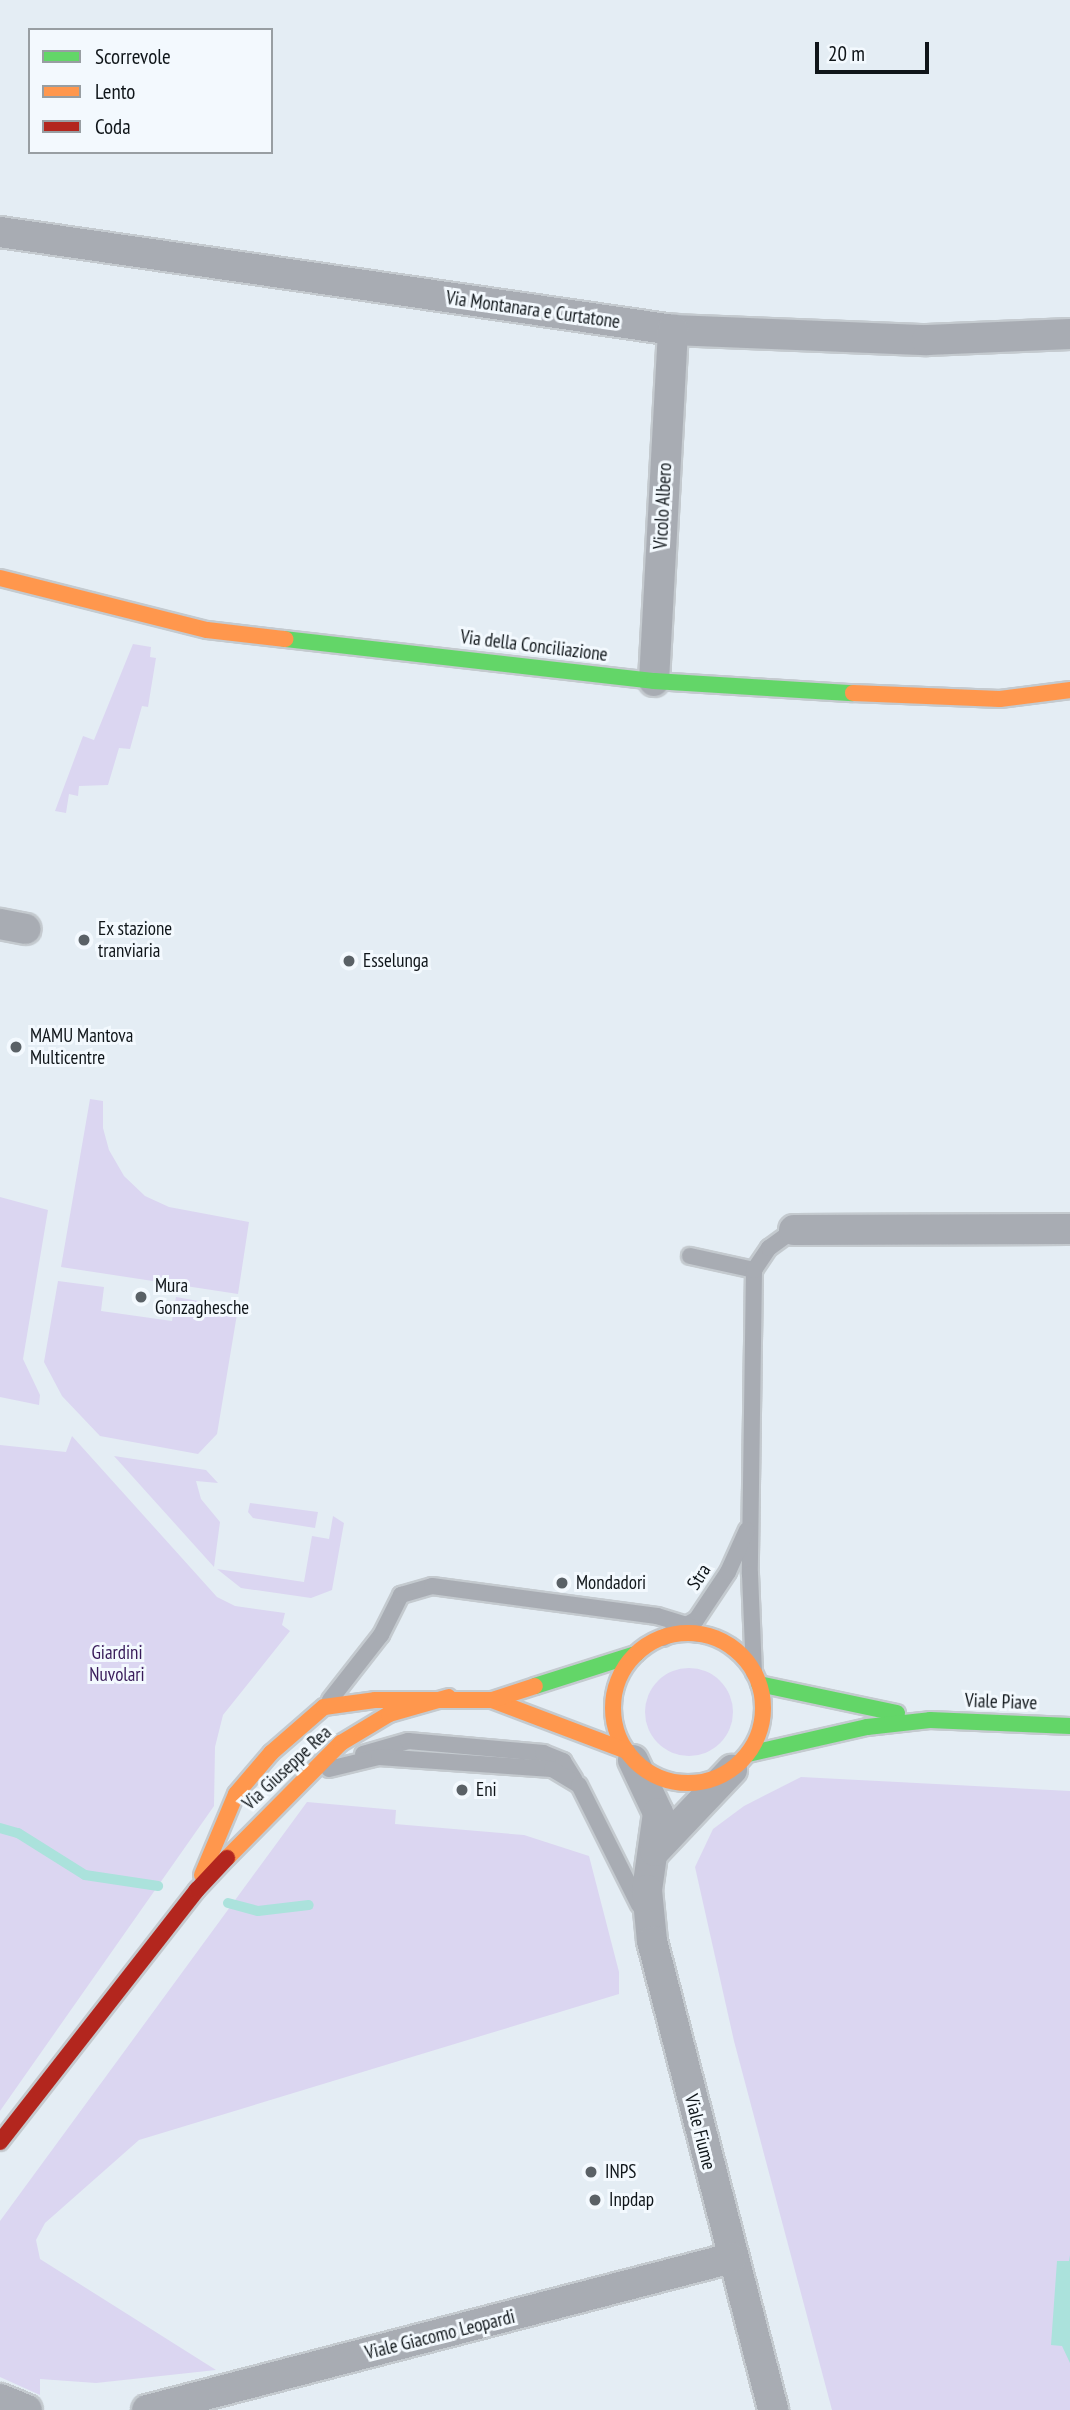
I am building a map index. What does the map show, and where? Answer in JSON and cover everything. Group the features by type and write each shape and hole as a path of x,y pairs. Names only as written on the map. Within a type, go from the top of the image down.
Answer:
{"main road":[{"name":"Via della Conciliazione","path":"0,578 207,629 739,690 1000,699 1070,690"},
{"path":"492,1700 636,1654 663,1638 693,1630 725,1643 757,1679 930,1720"},
{"path":"630,1756 618,1736 613,1705 619,1680 636,1654"},
{"path":"740,1762 762,1723 757,1679"},
{"path":"449,1697 492,1700 630,1756 658,1777 684,1783 717,1778 740,1762 827,1734 930,1720"},
{"name":"Via Giuseppe Rea","path":"197,1890 236,1794 271,1754 324,1707 449,1697"},
{"name":"Via Giuseppe Rea","path":"0,2142 197,1890 301,1780 341,1743 389,1714 449,1697"},
{"name":"Viale Piave","path":"930,1720 1070,1726"}],"street":[{"name":"Via Montanara e Curtatone","path":"0,232 673,330 927,340 1070,334"},
{"name":"Vicolo Albero","path":"654,681 673,330"},
{"path":"794,1230 1070,1229"},
{"name":"Viale Fiume","path":"630,1756 658,1813 655,1852 647,1890 652,1941 773,2410"},
{"path":"655,1852 740,1762"},
{"name":"Viale Giacomo Leopardi","path":"147,2410 732,2258"},
{"path":"0,2399 27,2410"}],"lane":[{"path":"757,1679 751,1521 754,1270 769,1248 794,1230"},
{"path":"690,1256 754,1270"},
{"name":"Stra","path":"693,1630 728,1572 751,1521"},
{"path":"324,1707 381,1635 401,1595 432,1586 657,1616 693,1630"},
{"path":"301,1780 348,1761 379,1757 552,1769 579,1785 635,1891 652,1941"}],"green space":[{"path":"133,644 151,647 150,657 156,658 148,707 142,706 130,749 119,748 108,785 79,786 78,796 69,794 66,813 55,811 83,736 94,740"},
{"path":"90,1099 103,1101 103,1128 109,1150 124,1176 145,1196 169,1207 249,1222 238,1294 61,1267"},
{"path":"0,1197 48,1210 23,1359 40,1395 39,1405 0,1397"},
{"path":"58,1281 104,1287 101,1311 172,1321 176,1297 238,1308 217,1434 198,1454 100,1436 62,1396 44,1362"},
{"name":"Giardini Nuvolari","path":"72,1436 217,1597 235,1606 285,1613 282,1625 290,1631 223,1715 215,1747 214,1806 0,2111 0,1445 66,1452"},
{"path":"114,1456 206,1470 218,1483 196,1481 201,1499 220,1522 214,1567"},
{"path":"250,1503 318,1512 315,1528 253,1518 248,1512"},
{"path":"333,1516 344,1523 332,1590 311,1598 241,1588 217,1569 304,1582 312,1536 329,1539"},
{"path":"689,1668 706,1671 720,1681 730,1695 733,1712 730,1729 720,1743 706,1753 689,1756 672,1753 658,1743 648,1729 645,1712 648,1695 658,1681 672,1671"},
{"path":"801,1777 1070,1791 1070,2410 832,2410 734,2041 695,1867 713,1829 744,1806"},
{"path":"307,1802 396,1810 395,1824 524,1835 589,1856 619,1972 619,1994 139,2140 45,2223 36,2240 40,2259 216,2370 96,2383 40,2379 40,2395 0,2377 0,2221"}],"shaded area":[{"path":"1070,2255 1070,2363 1062,2346 1051,2345 1057,2261 1069,2261"}],"waterway":[{"path":"0,1828 18,1833 85,1875 158,1886"},
{"path":"228,1903 258,1911 309,1905"}],"traffic: fast":[{"path":"285,639 654,681 853,693"},
{"path":"535,1686 636,1654"},
{"path":"759,1684 897,1713"},
{"path":"748,1754 867,1727 930,1720 1070,1726"}],"traffic: slow":[{"path":"0,578 207,630 285,639"},
{"path":"853,693 1000,699 1070,690"},
{"path":"688,1633 717,1639 741,1655 757,1679 763,1708 757,1737 741,1761 717,1777 688,1783 659,1777 635,1761 619,1737 613,1708 619,1679 635,1655 659,1639 688,1633"},
{"path":"202,1875 236,1794 271,1753 324,1707 375,1700 492,1700 535,1686"},
{"path":"227,1858 341,1743 389,1714 449,1697"},
{"path":"492,1700 627,1751"}],"traffic: jam":[{"path":"0,2142 197,1890 227,1858"}],"place":[{"name":"Ex stazione tranviaria","path":"84,940"},
{"name":"Esselunga","path":"349,961"},
{"name":"MAMU Mantova Multicentre","path":"16,1047"},
{"name":"Mura Gonzaghesche","path":"141,1297"},
{"name":"Mondadori","path":"562,1583"},
{"name":"Eni","path":"462,1790"},
{"name":"INPS","path":"591,2172"},
{"name":"Inpdap","path":"595,2200"}]}
